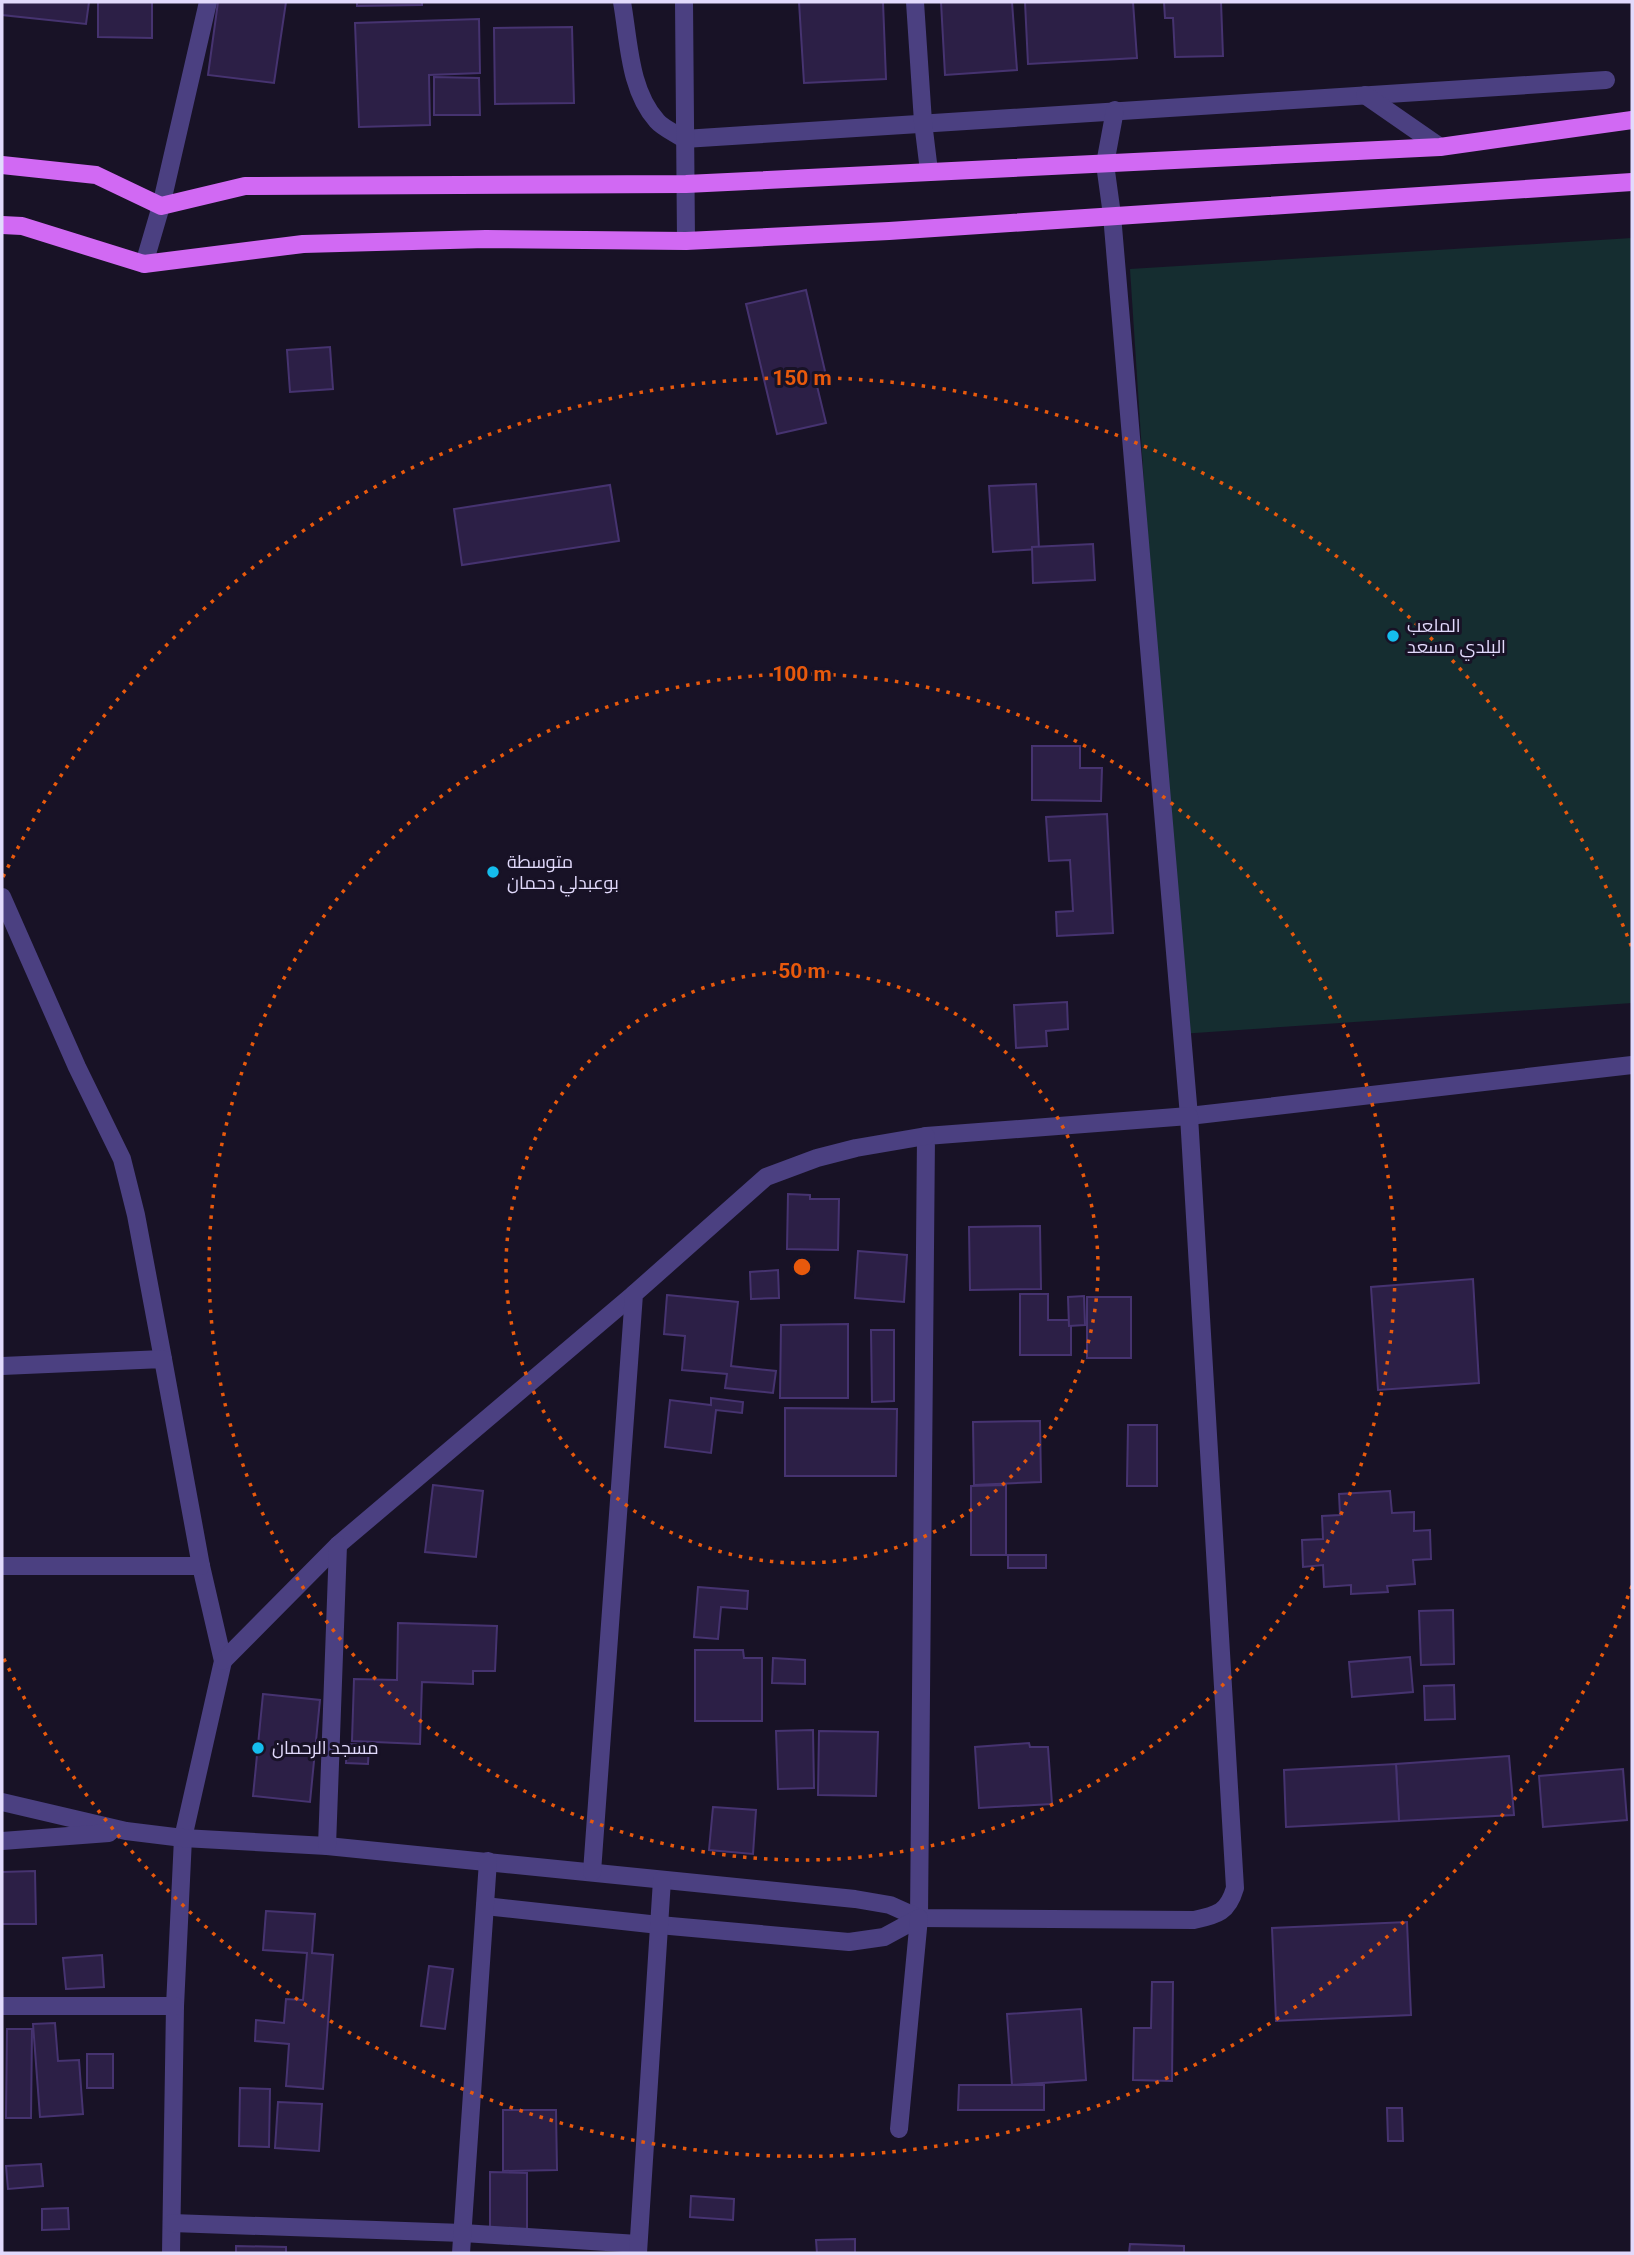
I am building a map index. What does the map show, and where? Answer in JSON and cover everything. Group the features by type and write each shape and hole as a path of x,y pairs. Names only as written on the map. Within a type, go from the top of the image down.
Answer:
{"main road":[{"path":"2,165 96,175 161,206 245,186 685,184 1440,147 1632,121"},
{"path":"2,225 22,226 144,264 303,244 486,239 686,241 889,231 1632,182"}],"street":[{"path":"144,264 161,206 208,2"},
{"path":"622,2 634,75 643,100 658,122 684,139 1606,80"},
{"path":"684,2 686,241"},
{"path":"915,2 929,171"},
{"path":"1365,95 1440,147"},
{"path":"2,1802 126,1831 183,1838 327,1846 488,1861 855,1899 890,1905 919,1918 1194,1920 1215,1915 1231,1904 1235,1888 1189,1116 1112,215 1105,164 1115,110"},
{"path":"2,897 77,1067 122,1159 136,1215 201,1566 223,1661 183,1838 175,2006 171,2253"},
{"path":"223,1661 338,1545 766,1177 830,1155 926,1136 1189,1116 1632,1065"},
{"path":"899,2129 919,1918 926,1136"},
{"path":"592,1872 634,1293"},
{"path":"2,1366 163,1359"},
{"path":"327,1846 338,1545"},
{"path":"2,1566 201,1566"},
{"path":"2,1841 126,1831"},
{"path":"461,2253 488,1861"},
{"path":"172,2223 463,2233 638,2249 662,1881"},
{"path":"485,1906 849,1942 884,1937 919,1918"},
{"path":"2,2006 175,2006"}],"green space":[{"name":"الملعب البلدي مسعد","path":"1632,238 1632,1003 1180,1034 1130,269"}],"building":[{"path":"2,2 89,2 86,24 2,15"},
{"path":"98,2 152,2 152,38 98,37"},
{"path":"218,2 286,2 274,83 208,75"},
{"path":"357,2 422,2 422,5 357,6"},
{"path":"799,2 883,2 886,79 804,83"},
{"path":"941,2 1012,2 1017,70 945,75"},
{"path":"1025,2 1133,2 1137,58 1028,64"},
{"path":"1164,2 1221,2 1223,56 1175,57 1173,18 1165,18"},
{"path":"479,19 480,73 429,75 430,125 359,127 355,23"},
{"path":"572,27 574,103 495,104 494,28"},
{"path":"434,77 479,78 480,115 434,115"},
{"path":"806,290 828,384 817,386 826,423 777,434 746,304"},
{"path":"330,347 333,389 290,392 287,350"},
{"path":"1036,484 1039,549 993,552 989,486"},
{"path":"610,485 619,541 462,565 454,509"},
{"path":"1093,544 1095,580 1033,583 1032,547"},
{"path":"1032,746 1080,746 1080,768 1102,768 1101,801 1032,800"},
{"path":"1107,814 1113,933 1057,936 1056,912 1073,911 1070,860 1049,861 1046,817"},
{"path":"1067,1002 1068,1029 1046,1031 1047,1046 1016,1048 1014,1005"},
{"path":"788,1194 810,1195 810,1199 839,1199 838,1250 787,1249"},
{"path":"1040,1226 1041,1289 970,1290 969,1227"},
{"path":"858,1251 907,1255 904,1302 855,1298"},
{"path":"778,1270 779,1298 751,1299 750,1272"},
{"path":"1473,1279 1479,1383 1378,1390 1371,1287"},
{"path":"1020,1294 1048,1294 1048,1320 1071,1320 1071,1355 1020,1355"},
{"path":"667,1295 738,1302 731,1366 776,1371 773,1393 725,1388 727,1374 682,1370 685,1336 664,1334"},
{"path":"1084,1296 1085,1325 1069,1326 1068,1297"},
{"path":"1087,1297 1131,1297 1131,1358 1087,1358"},
{"path":"848,1324 848,1398 780,1398 781,1325"},
{"path":"871,1330 894,1330 894,1401 872,1402"},
{"path":"711,1398 743,1402 742,1413 716,1410 711,1453 665,1447 670,1400 711,1405"},
{"path":"785,1408 897,1409 896,1476 785,1476"},
{"path":"1040,1421 1041,1482 974,1485 973,1422"},
{"path":"1128,1425 1157,1425 1157,1486 1127,1486"},
{"path":"433,1485 483,1491 476,1557 425,1552"},
{"path":"1006,1485 1006,1555 971,1555 971,1486"},
{"path":"1390,1491 1392,1513 1414,1512 1414,1531 1430,1530 1431,1559 1413,1560 1415,1584 1387,1586 1388,1592 1351,1594 1351,1585 1324,1587 1323,1565 1303,1567 1302,1540 1323,1539 1322,1516 1340,1515 1339,1494"},
{"path":"1008,1555 1046,1555 1046,1568 1008,1568"},
{"path":"698,1587 748,1591 747,1609 721,1607 718,1639 694,1637"},
{"path":"1453,1610 1454,1664 1421,1665 1419,1611"},
{"path":"398,1623 497,1626 495,1671 473,1671 473,1684 422,1682 420,1744 352,1741 354,1679 397,1680"},
{"path":"695,1650 743,1650 744,1658 762,1658 762,1721 695,1721"},
{"path":"1410,1657 1413,1692 1352,1697 1349,1662"},
{"path":"773,1658 805,1660 805,1684 772,1683"},
{"path":"1454,1685 1455,1719 1425,1720 1424,1686"},
{"path":"263,1694 320,1700 310,1802 253,1796"},
{"path":"813,1730 814,1788 778,1789 776,1731"},
{"path":"819,1731 878,1732 876,1796 818,1795"},
{"path":"1029,1743 1030,1747 1048,1747 1052,1804 979,1808 975,1747"},
{"path":"347,1744 369,1745 368,1764 346,1763"},
{"path":"1509,1756 1514,1815 1399,1821 1396,1764"},
{"path":"1396,1764 1399,1821 1286,1827 1284,1770"},
{"path":"1623,1769 1627,1820 1543,1827 1539,1776"},
{"path":"713,1807 756,1810 753,1854 709,1850"},
{"path":"35,1871 36,1924 2,1924 2,1872"},
{"path":"266,1911 315,1914 312,1953 333,1955 323,2089 286,2086 289,2044 255,2041 256,2020 284,2023 286,1999 303,2000 307,1953 263,1950"},
{"path":"1407,1922 1411,2015 1276,2021 1272,1928"},
{"path":"102,1955 104,1987 66,1989 63,1958"},
{"path":"429,1966 453,1969 445,2029 421,2026"},
{"path":"1152,1982 1173,1982 1172,2081 1133,2080 1134,2028 1151,2028"},
{"path":"1081,2009 1086,2080 1012,2085 1007,2014"},
{"path":"55,2023 58,2061 79,2060 83,2114 40,2117 33,2024"},
{"path":"7,2029 32,2029 31,2118 6,2118"},
{"path":"87,2054 113,2054 113,2088 87,2088"},
{"path":"959,2085 1044,2085 1044,2110 958,2110"},
{"path":"240,2088 270,2089 269,2147 239,2146"},
{"path":"278,2102 322,2104 319,2151 275,2148"},
{"path":"1387,2108 1402,2108 1403,2141 1388,2141"},
{"path":"503,2110 556,2110 557,2170 503,2171"},
{"path":"41,2164 43,2186 8,2189 6,2166"},
{"path":"490,2172 527,2173 527,2233 490,2232"},
{"path":"691,2196 734,2199 733,2220 690,2217"},
{"path":"68,2208 69,2229 42,2230 42,2209"},
{"path":"855,2239 855,2253 817,2253 816,2240"},
{"path":"1130,2244 1184,2246 1184,2253 1129,2253"},
{"path":"236,2246 286,2247 286,2253 236,2253"}],"place":[{"name":"الملعب البلدي مسعد","path":"1393,636"},
{"name":"متوسطة بوعبدلي دحمان","path":"493,872"},
{"name":"مسجد الرحمان","path":"258,1748"}]}
